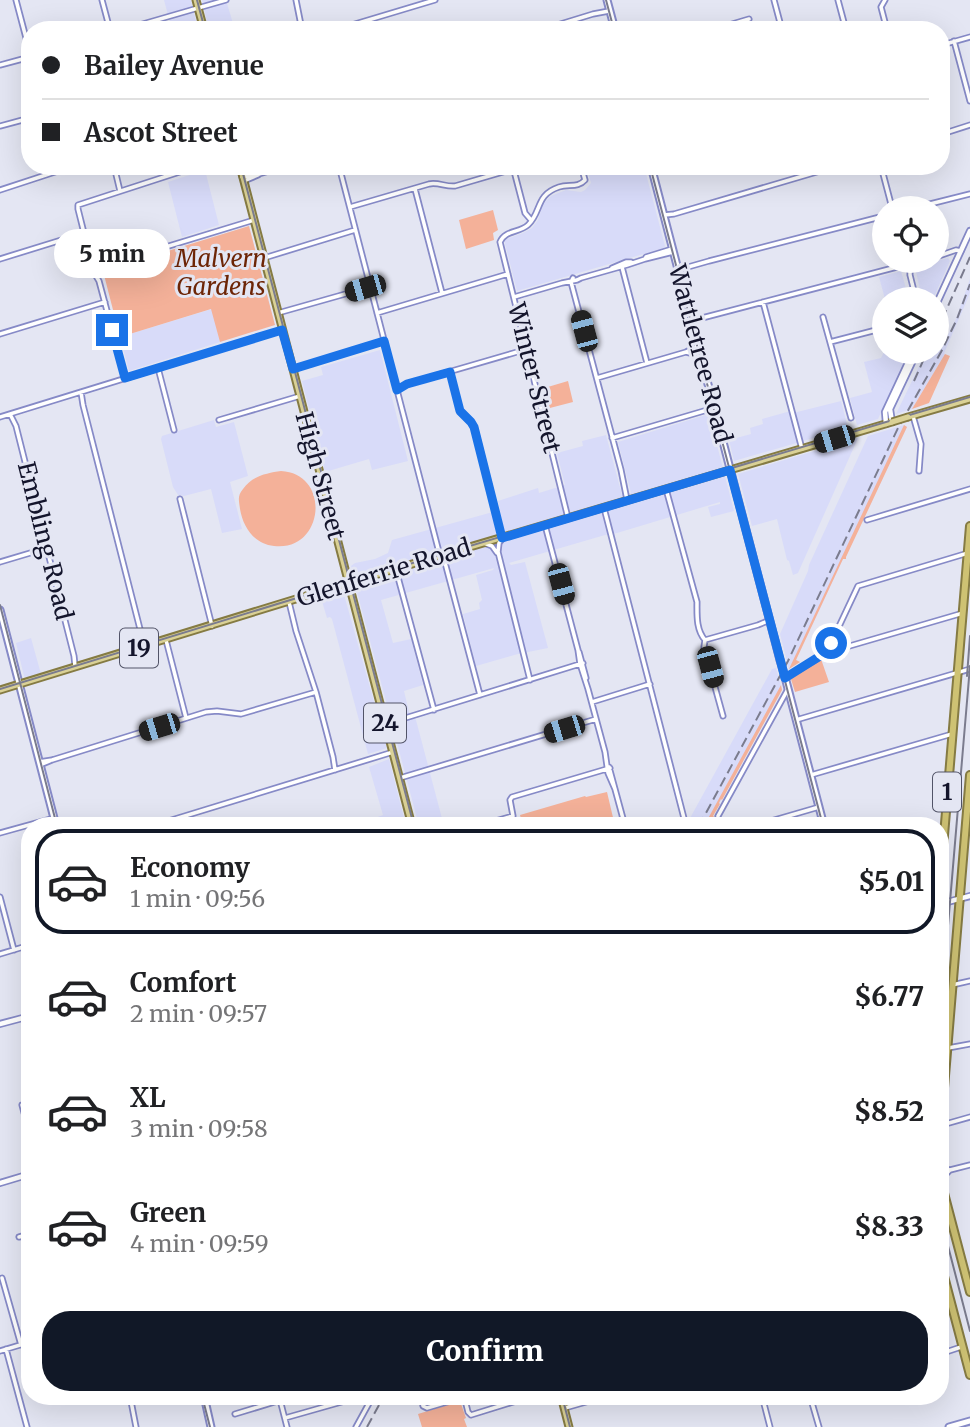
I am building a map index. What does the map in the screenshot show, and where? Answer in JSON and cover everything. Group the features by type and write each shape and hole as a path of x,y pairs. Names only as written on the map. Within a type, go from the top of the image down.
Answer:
{"highway":[{"name":"1","path":"945,817 970,526"},
{"name":"1","path":"949,1023 970,775"},
{"path":"949,1209 970,1292"},
{"path":"949,1296 970,1375"}],"main road":[{"path":"196,0 202,21"},
{"path":"607,0 613,21"},
{"name":"High Street","path":"242,175 410,817"},
{"name":"Wattletree Road","path":"653,175 822,817"},
{"name":"Glenferrie Road","path":"0,690 970,398"},
{"path":"0,610 54,817"},
{"path":"206,1405 211,1427"},
{"path":"563,1405 569,1427"},
{"path":"949,1427 970,1421"}],"street":[{"path":"16,0 21,21"},
{"path":"102,0 107,21"},
{"path":"153,21 226,0"},
{"path":"296,0 301,21"},
{"path":"365,21 435,0"},
{"path":"774,0 780,21"},
{"path":"838,0 844,21"},
{"path":"884,2 881,9 884,21"},
{"path":"570,21 610,9"},
{"path":"742,21 749,19"},
{"path":"950,42 970,37"},
{"path":"954,41 970,101"},
{"path":"0,65 21,55"},
{"path":"0,126 21,120"},
{"path":"950,131 970,125"},
{"path":"0,190 41,175"},
{"path":"116,175 120,191"},
{"path":"125,378 78,205 170,175"},
{"path":"243,179 256,175"},
{"path":"341,175 480,695"},
{"path":"349,207 433,184 455,186 489,175"},
{"path":"515,175 525,215 531,220 541,200 548,193 560,187 578,186 585,180 584,175"},
{"path":"664,217 799,175"},
{"path":"883,175 889,196"},
{"path":"415,189 442,293"},
{"path":"949,199 970,194"},
{"path":"524,208 534,215"},
{"path":"678,270 872,219"},
{"path":"98,271 254,220"},
{"name":"Winter Street","path":"531,220 522,228 506,234 501,238 500,244 568,518"},
{"path":"264,258 355,230"},
{"path":"944,287 970,231"},
{"path":"0,259 84,233"},
{"path":"514,298 673,251"},
{"path":"949,254 960,254"},
{"path":"610,269 615,265 633,262"},
{"path":"622,267 647,363"},
{"path":"691,321 875,273"},
{"path":"377,313 508,274"},
{"path":"572,280 627,500"},
{"path":"278,313 370,287"},
{"path":"0,334 105,302"},
{"path":"763,302 802,449"},
{"path":"823,317 850,418"},
{"path":"0,417 282,330"},
{"path":"830,342 872,331"},
{"path":"293,369 384,341"},
{"path":"597,378 698,348"},
{"path":"396,388 526,349"},
{"path":"890,422 890,410 910,364"},
{"path":"158,368 174,430"},
{"path":"450,372 460,411 474,427 504,537 499,543 498,555 530,680"},
{"path":"79,392 145,646"},
{"path":"219,421 300,396"},
{"path":"612,439 714,408"},
{"name":"Embling Road","path":"12,413 78,667"},
{"path":"910,416 921,444 919,471"},
{"path":"666,489 697,602 697,619 705,640 704,647 723,716"},
{"path":"867,520 970,489"},
{"path":"180,499 212,626"},
{"path":"604,508 684,817"},
{"path":"545,525 623,817"},
{"path":"483,543 492,546 498,555"},
{"path":"0,562 47,548"},
{"path":"832,651 834,637 858,586 968,553"},
{"path":"396,569 433,710"},
{"path":"289,602 336,770"},
{"path":"785,678 832,651 963,613"},
{"path":"705,640 770,620"},
{"path":"166,640 186,718"},
{"path":"386,724 582,665"},
{"path":"796,720 970,669"},
{"path":"592,702 650,684"},
{"path":"718,816 788,689"},
{"path":"40,764 186,718 213,711 241,714 316,692"},
{"path":"400,778 596,719"},
{"path":"811,775 952,734"},
{"path":"182,817 393,752"},
{"path":"510,817 513,816 510,800 512,797 608,767"},
{"path":"785,817 819,807"},
{"path":"0,833 21,827"},
{"path":"949,902 970,896"},
{"path":"0,897 14,950"},
{"path":"0,954 21,948"},
{"path":"952,985 970,981"},
{"path":"0,1024 21,1018"},
{"path":"949,1048 970,1044"},
{"path":"949,1123 970,1117"},
{"path":"950,1170 970,1165"},
{"path":"0,1182 21,1176"},
{"path":"0,1351 21,1345 2,1278"},
{"path":"949,1351 962,1347"},
{"path":"6,1349 21,1405"},
{"path":"21,1405 27,1427"},
{"path":"132,1405 136,1427"},
{"path":"235,1414 260,1405"},
{"path":"282,1405 288,1427"},
{"path":"285,1418 331,1405"},
{"path":"356,1427 368,1405"},
{"path":"466,1405 471,1415 498,1405"},
{"path":"564,1409 577,1405"},
{"path":"764,1405 770,1427"},
{"path":"813,1405 819,1427"}],"shaded area":[{"path":"164,0 191,0 196,21 170,21"},
{"path":"202,0 226,0 232,21 207,21"},
{"path":"190,175 206,175 219,225 182,237 168,182"},
{"path":"589,175 646,175 664,248 517,291 504,240 532,228 538,220 543,204 551,196 566,190 581,192 591,183"},
{"path":"902,273 906,287 882,287 879,277"},
{"path":"916,273 945,273 938,287 919,287"},
{"path":"970,279 970,292 949,341 949,333"},
{"path":"212,309 220,342 129,371 120,337"},
{"path":"380,350 408,461 372,470 369,459 325,472 302,381 323,375 321,367"},
{"path":"872,360 872,364 903,364 878,419 857,425 850,398 872,392 864,362"},
{"path":"920,364 939,364 912,409 896,414"},
{"path":"841,401 848,428 734,461 729,440 751,434 750,428 763,424 762,419"},
{"path":"709,414 734,511 711,517 708,507 720,502 509,563 511,565 525,562 548,648 476,666 463,614 480,609 479,603 482,600 476,575 494,568 381,600 393,643 411,639 423,685 404,691 409,712 416,720 442,817 417,817 356,588 378,580 374,569 354,575 351,566 388,553 392,540 500,510 498,501 538,488 539,493 565,485 557,453 583,446 582,441 606,435 622,495 631,493 618,442"},
{"path":"214,420 216,427 234,422 248,476 230,482 242,529 222,533 211,489 178,495 173,487 161,439 162,436"},
{"path":"904,425 907,427 796,660 800,662 789,669 780,634 868,436"},
{"path":"858,438 798,573 793,575 777,519 752,526 738,474"},
{"path":"343,591 387,748 368,754 332,619 327,618 321,598"},
{"path":"31,638 41,674 27,678 24,676 16,643"},
{"path":"776,668 782,690 712,817 691,817 772,669"},
{"path":"389,759 404,817 378,817 383,815 369,767"}],"green space":[{"path":"493,210 498,230 493,233 494,240 466,249 459,220"},
{"name":"Malvern Gardens","path":"249,226 275,325 220,342 211,309 120,337 103,271"},
{"path":"939,364 946,364 929,403 912,409"},
{"path":"568,381 573,402 546,409 541,389"},
{"path":"904,425 907,427 796,660 800,662 789,669"},
{"path":"281,471 297,475 308,485 314,498 315,512 312,526 303,537 291,545 274,546 261,542 251,534 242,516 239,499 241,492 255,478"},
{"path":"821,659 829,682 795,692 790,676"},
{"path":"781,685 782,690 721,799 714,817 709,817"},
{"path":"607,792 613,817 521,817 520,815"},
{"path":"447,1405 461,1405 467,1427 422,1427 418,1414"}],"tram line":[{"path":"197,0 203,21"},
{"path":"606,0 612,21"},
{"path":"243,175 412,817"},
{"path":"652,175 821,817"},
{"path":"0,689 970,397"},
{"path":"0,605 55,817"},
{"path":"967,676 970,636"},
{"path":"949,914 970,666"},
{"path":"949,1250 970,1331"},
{"path":"204,1405 210,1427"},
{"path":"564,1405 570,1427"}],"railway":[{"path":"949,304 970,257"},
{"path":"704,817 788,661 898,428 957,319 970,284"},
{"path":"914,381 922,364"},
{"path":"367,1427 379,1405"}],"route":[{"path":"112,330 125,378 282,330 293,369 384,341 397,390 407,384 450,372 460,411 474,427 502,538 730,470 785,678 832,651 831,643"}]}
